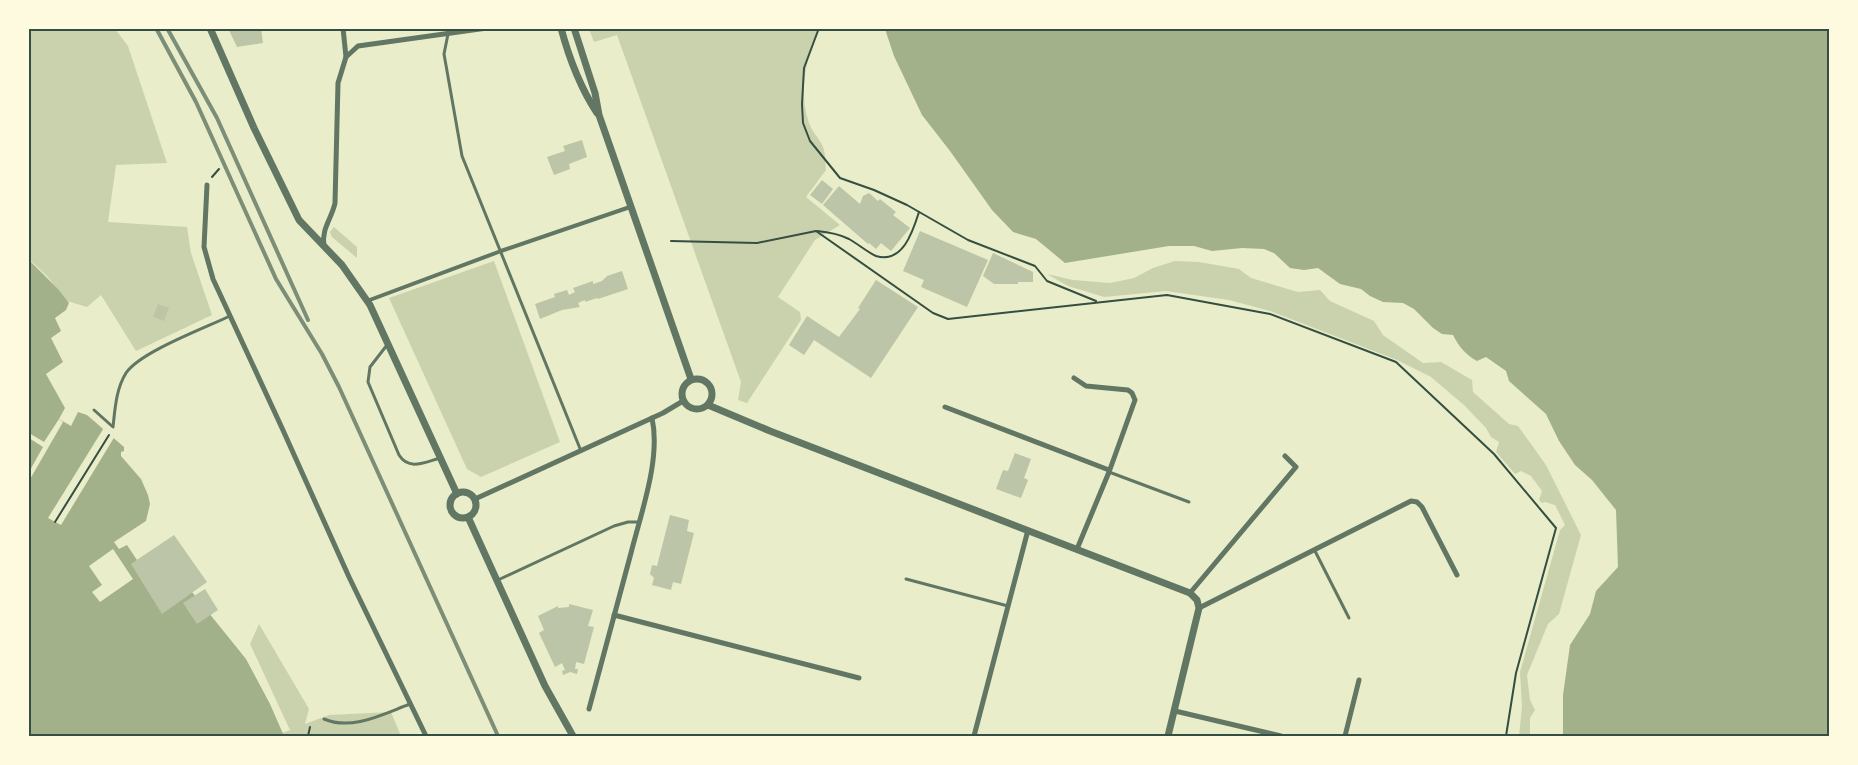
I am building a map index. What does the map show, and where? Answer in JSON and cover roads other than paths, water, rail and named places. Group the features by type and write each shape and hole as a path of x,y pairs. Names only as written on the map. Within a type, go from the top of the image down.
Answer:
{"street":[{"path":"210,28 293,208 306,229 342,265 367,301 457,494"},
{"path":"324,247 324,231 333,215 335,203 338,83 346,57 342,28"},
{"path":"346,57 358,46 487,28"},
{"path":"561,28 585,96 599,115"},
{"path":"574,28 596,93 599,115 691,380"},
{"path":"207,185 204,232 206,261 216,288 349,577 426,736"},
{"path":"367,301 501,251 631,207"},
{"path":"1074,378 1086,386 1128,390 1134,396 1134,405 1077,549"},
{"path":"700,379 711,387 712,396 708,405 694,409 683,401 682,388 691,380 700,379"},
{"path":"474,499 652,418 683,401"},
{"path":"708,405 770,431 1190,592 1197,600 1199,608 1168,736"},
{"path":"945,407 1109,471"},
{"path":"589,709 639,522 654,454 656,442 652,418"},
{"path":"1190,592 1296,466 1285,456"},
{"path":"465,492 474,499 476,510 468,517 459,517 453,512 450,504 457,494 465,492"},
{"path":"1199,608 1414,501 1422,507 1457,575"},
{"path":"468,517 545,686 573,736"},
{"path":"974,736 1028,530"},
{"path":"614,615 859,678"},
{"path":"1345,736 1359,680"},
{"path":"1174,711 1281,736"}],"lane":[{"path":"451,32 444,54 462,156 581,451"},
{"path":"94,410 113,427 118,391 125,374 133,365 152,353 230,316"},
{"path":"388,344 370,367 368,382 399,454 404,462 411,465 440,458"},
{"path":"1109,471 1189,502"},
{"path":"496,581 614,526 625,522 639,522"},
{"path":"1315,551 1349,618"},
{"path":"906,579 1008,606"},
{"path":"324,719 337,724 351,723 410,704"}],"railway":[{"path":"156,28 196,102 276,279 322,354 339,387 498,736"},
{"path":"167,28 217,118 308,320"}]}
